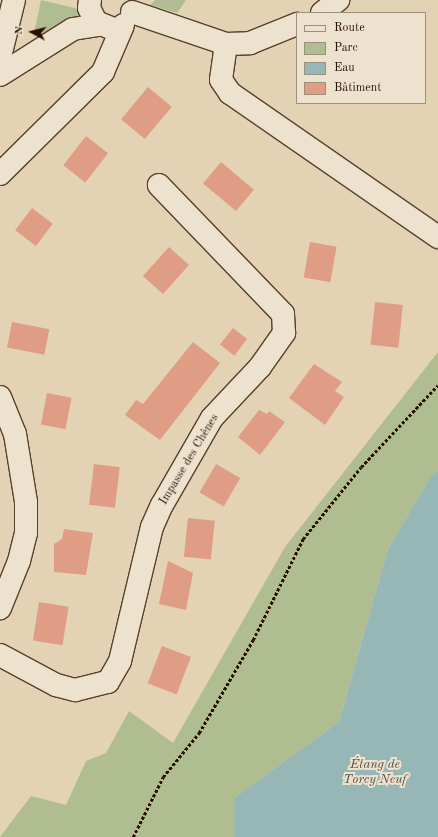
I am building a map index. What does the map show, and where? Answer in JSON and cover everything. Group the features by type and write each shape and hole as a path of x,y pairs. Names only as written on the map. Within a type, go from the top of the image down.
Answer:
{"street":[{"path":"0,57 14,0"},
{"path":"90,0 91,15 99,25"},
{"path":"323,12 338,0"},
{"path":"0,75 73,29 99,25 113,28 129,12"},
{"path":"129,12 226,44 250,43 296,24"},
{"path":"0,174 103,72 129,12"},
{"path":"226,44 221,80 230,93 438,237"},
{"name":"Impasse des Chênes","path":"0,655 56,685 75,690 108,682 120,661 152,528 162,505 212,418 260,367 284,333 283,314 159,185"},
{"path":"0,397 15,434 26,502 26,533 19,561 0,608"}],"path":[{"path":"133,837 163,777 199,733 253,640 303,539 361,467 438,385"}],"green space":[{"path":"41,0 83,10 83,15 43,36 34,33"},
{"path":"155,0 186,0 177,13 150,5"},
{"path":"438,352 438,470 431,476 388,549 339,722 234,798 234,837 0,837 31,796 66,805 86,761 106,753 129,711 173,743 285,547"}],"water":[{"name":"Étang de Torcy Neuf","path":"438,470 438,837 234,837 234,798 339,722 388,549 431,476"}],"building":[{"path":"148,87 172,107 145,139 121,119"},
{"path":"86,136 108,153 85,182 63,165"},
{"path":"221,162 254,190 236,211 203,183"},
{"path":"32,208 53,224 36,246 15,230"},
{"path":"310,242 337,247 330,282 304,277"},
{"path":"169,247 189,265 163,294 143,276"},
{"path":"375,302 403,305 398,348 371,345"},
{"path":"12,322 49,329 44,355 7,348"},
{"path":"233,328 247,339 234,356 220,345"},
{"path":"193,342 220,363 160,440 125,415 136,400 143,404"},
{"path":"314,364 342,382 335,391 344,397 325,425 289,398"},
{"path":"47,393 72,398 65,429 41,424"},
{"path":"259,410 267,414 269,411 285,422 260,455 238,437"},
{"path":"94,464 120,467 115,508 89,505"},
{"path":"216,464 240,478 224,507 200,493"},
{"path":"188,518 215,521 211,560 184,557"},
{"path":"64,529 93,533 86,575 54,572 54,544 62,539"},
{"path":"168,561 193,573 186,610 159,604"},
{"path":"39,602 69,607 63,645 33,641"},
{"path":"162,646 191,657 177,694 148,683"}]}
